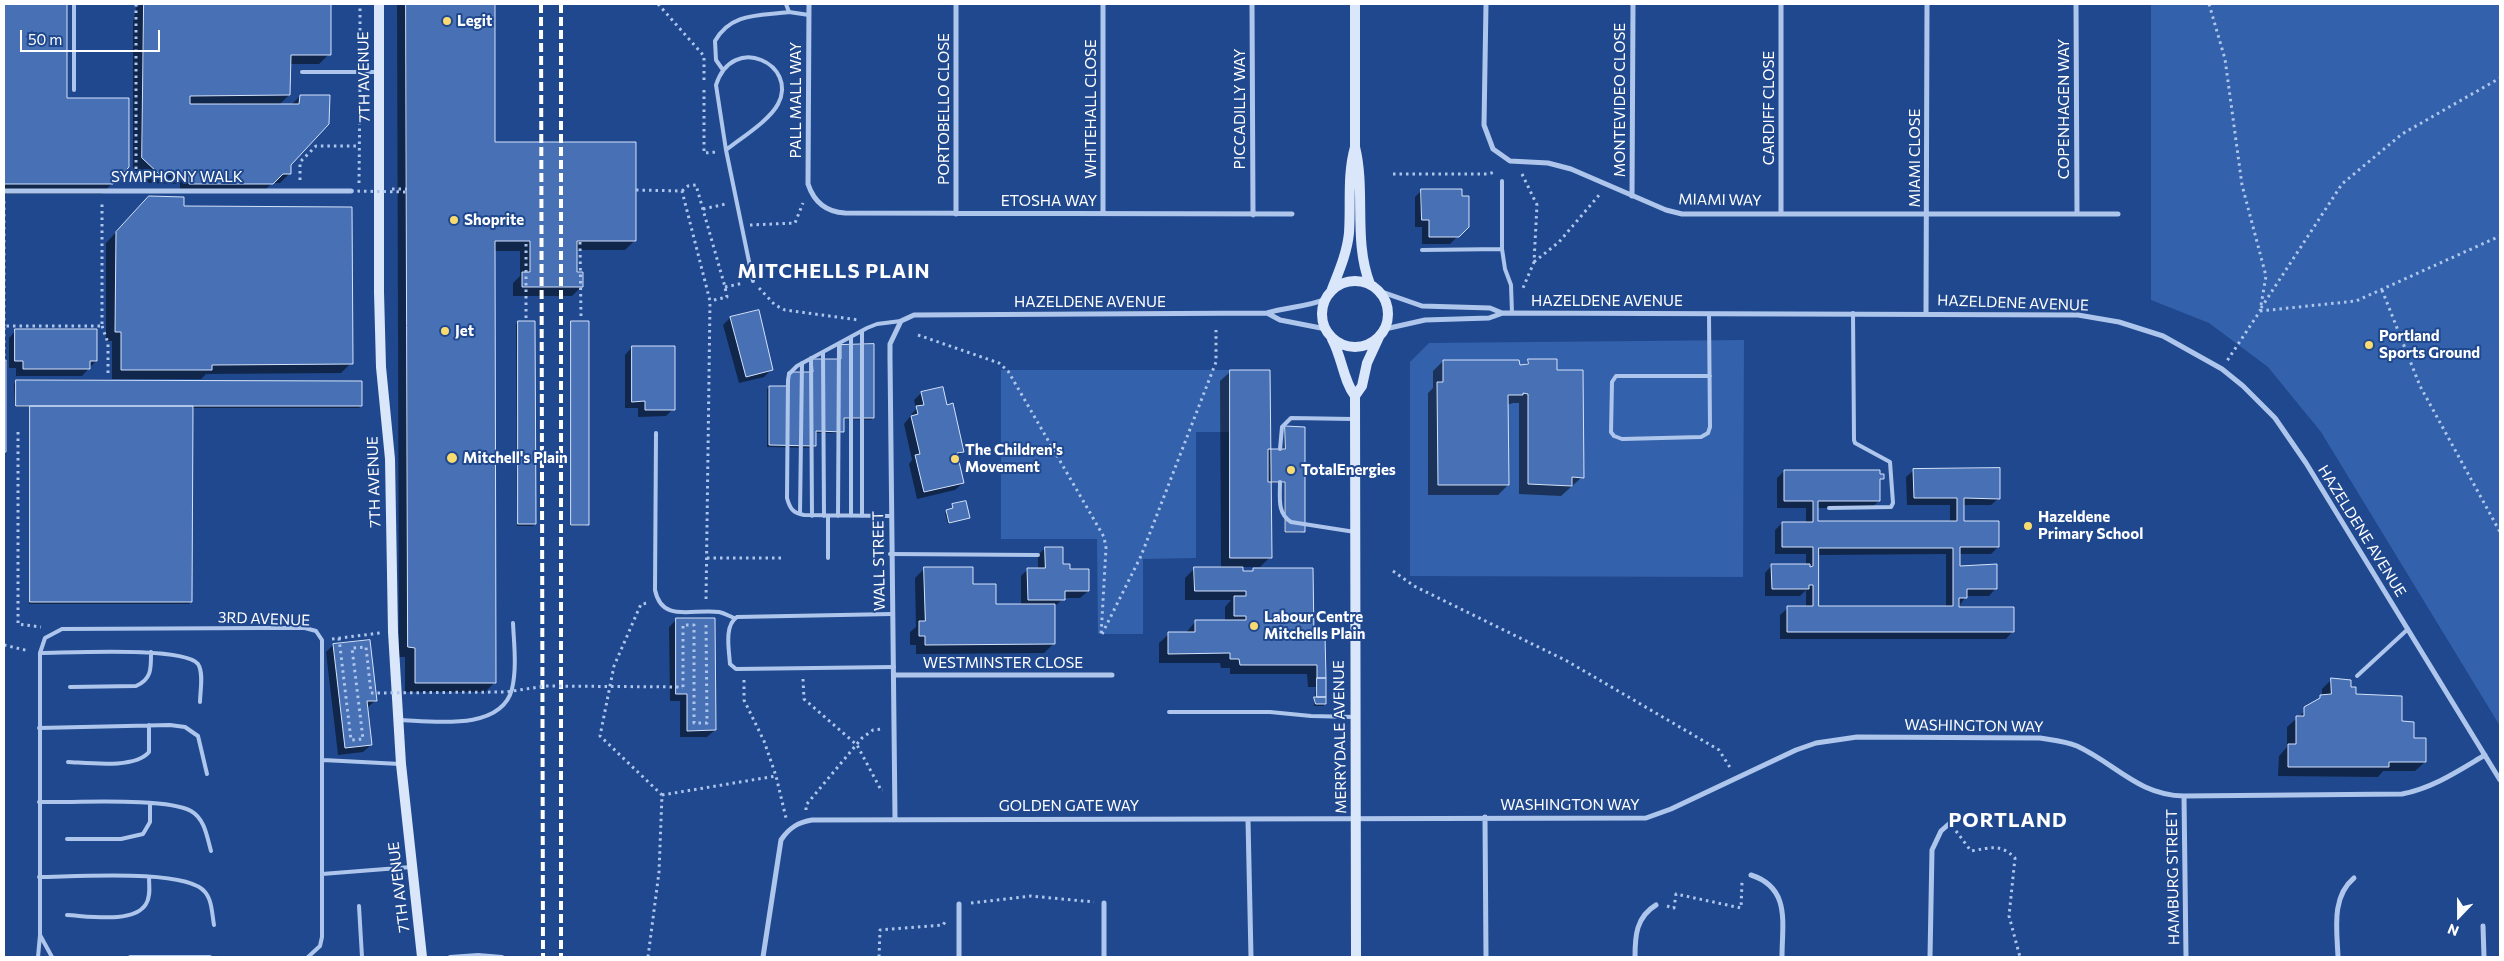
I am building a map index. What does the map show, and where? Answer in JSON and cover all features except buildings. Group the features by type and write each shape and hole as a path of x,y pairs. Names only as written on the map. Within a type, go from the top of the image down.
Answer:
{"street":[{"name":"7TH AVENUE","path":"379,4 378,292 381,367 390,459 394,632 401,764 422,957"},
{"name":"PALL MALL WAY","path":"809,4 808,184 812,196"},
{"name":"PORTOBELLO CLOSE","path":"956,4 956,214"},
{"name":"WHITEHALL CLOSE","path":"1103,4 1103,213"},
{"name":"PICCADILLY WAY","path":"1252,4 1253,215"},
{"path":"1355,4 1355,147 1360,166 1363,258 1374,287 1385,299 1388,309 1382,333 1365,345 1350,346 1328,333 1322,309 1344,256 1348,235 1350,165 1355,147"},
{"name":"MIAMI WAY","path":"1486,4 1484,125 1493,149 1510,161 1559,165 1666,210 1682,214 2118,214"},
{"name":"MONTEVIDEO CLOSE","path":"1632,196 1633,4"},
{"name":"CARDIFF CLOSE","path":"1781,4 1781,213"},
{"name":"MIAMI CLOSE","path":"1926,313 1927,4"},
{"name":"COPENHAGEN WAY","path":"2076,4 2077,214"},
{"name":"SYMPHONY WALK","path":"4,191 351,191"},
{"name":"ETOSHA WAY","path":"812,196 823,207 837,213 1292,214"},
{"path":"1329,294 1350,281 1374,287"},
{"name":"HAZELDENE AVENUE","path":"1374,287 1422,306 1490,308 1503,314"},
{"name":"HAZELDENE AVENUE","path":"901,321 914,315 1267,313 1314,304 1329,294"},
{"name":"HAZELDENE AVENUE","path":"1267,313 1280,320 1328,333"},
{"name":"HAZELDENE AVENUE","path":"1382,333 1399,324 1425,320 1489,318 1512,313 1926,313 2078,315 2119,322 2162,336 2222,369 2243,386 2274,418 2306,463 2500,780"},
{"name":"WALL STREET","path":"895,818 894,667 890,554 890,344 901,321"},
{"name":"MERRYDALE AVENUE","path":"1328,333 1340,354 1348,386 1355,396"},
{"name":"MERRYDALE AVENUE","path":"1356,957 1354,717 1355,396 1362,386 1366,368 1382,333"},
{"name":"WESTMINSTER CLOSE","path":"894,675 1112,675"},
{"name":"WASHINGTON WAY","path":"1485,817 1646,818 1671,809 1796,750 1840,738 2040,738 2064,742 2078,747 2155,793 2184,796 2402,794 2420,790 2442,781 2485,755"},
{"name":"HAMBURG STREET","path":"2184,796 2186,957"},
{"path":"1485,817 1486,957"},
{"name":"GOLDEN GATE WAY","path":"786,831 799,822 806,821 895,818 1248,820 1485,817"},
{"path":"1248,820 1251,957"},
{"path":"1930,957 1932,850 1941,831 1950,823"},
{"path":"763,957 777,854 786,831"},
{"path":"1751,875 1765,880 1773,886 1779,896 1782,907 1782,957"},
{"path":"2338,957 2337,906 2345,886 2354,878"},
{"path":"1104,903 1104,957"},
{"path":"959,904 959,957"},
{"path":"1635,957 1637,931 1641,918 1647,910 1656,905"},
{"path":"2483,926 2484,957"}],"lane":[{"path":"74,4 74,90"},
{"path":"786,4 789,12"},
{"path":"723,70 716,60 715,41 729,23 743,18 789,12 798,16 809,15"},
{"path":"726,150 773,112 782,92 778,73 772,66 758,58 739,58 723,70 716,85 726,150 752,281"},
{"path":"302,72 380,72"},
{"path":"1502,181 1502,249 1505,269 1511,285 1512,313"},
{"path":"1422,250 1502,249"},
{"path":"1829,508 1891,507 1893,503 1890,462 1855,443 1854,440 1853,313"},
{"path":"1709,314 1710,376 1710,427 1705,436 1622,439 1614,436 1611,432 1612,382 1616,376 1710,376"},
{"path":"890,516 812,516 800,514 790,508 787,498 787,386 789,374 802,363 877,324 901,321"},
{"path":"862,332 862,516"},
{"path":"851,338 851,516"},
{"path":"838,516 839,344"},
{"path":"823,352 828,558"},
{"path":"811,358 812,516"},
{"path":"800,514 802,363"},
{"path":"1280,449 1282,428 1291,418 1355,419"},
{"path":"656,433 655,590 660,606 672,612 721,612 734,618 741,616 892,614"},
{"path":"1280,482 1280,511 1284,518 1291,522 1355,532"},
{"path":"890,554 1038,554"},
{"path":"734,618 729,626 730,664 736,669 894,667"},
{"path":"398,720 459,722 481,718 498,710 506,702 512,688 514,623"},
{"name":"3RD AVENUE","path":"62,629 305,628 316,632 322,640 322,937 320,946 308,957"},
{"path":"38,957 40,935 40,653 45,638 62,629"},
{"path":"2357,676 2408,629"},
{"path":"40,653 151,652 178,655 194,660 201,671 200,702"},
{"path":"70,687 136,686 144,683 150,674 151,652"},
{"path":"1169,712 1270,712 1311,716 1354,717"},
{"path":"68,762 121,763 138,760 149,752 149,725"},
{"path":"39,728 185,726 193,731 202,744 207,774"},
{"path":"322,760 401,764"},
{"path":"39,802 150,803 179,806 192,812 202,821 211,851"},
{"path":"67,840 121,839 143,834 150,822 150,803"},
{"path":"322,874 411,867"},
{"path":"40,877 174,878 198,886 205,892 210,901 214,925"},
{"path":"68,915 131,915 146,904 149,896 149,877"},
{"path":"359,906 362,957"},
{"path":"40,935 52,957"},
{"path":"450,957 478,955 502,957"},
{"path":"130,957 210,957"}],"path":[{"path":"136,4 136,190"},
{"path":"658,4 704,56 704,153 726,150"},
{"path":"2209,4 2225,59 2242,185 2266,276 2260,311"},
{"path":"2222,369 2342,184 2402,134 2500,78"},
{"path":"300,191 300,162 316,146 359,146"},
{"path":"1393,174 1488,174 1501,170"},
{"path":"1521,292 1534,262 1537,205 1522,174"},
{"path":"636,190 682,191 688,186 696,185 727,297 710,301"},
{"path":"102,190 102,326 108,343 108,375"},
{"path":"4,191 4,356"},
{"path":"351,191 407,192"},
{"path":"339,638 350,740 363,739 352,648 366,647 371,693 506,692 546,686 683,687 683,626 694,625 694,723 707,723 706,612 710,301 682,191"},
{"path":"1534,262 1559,242 1600,193"},
{"path":"703,209 737,202"},
{"path":"741,225 795,223 803,203"},
{"path":"2260,311 2356,301 2500,236"},
{"path":"526,242 526,318"},
{"path":"580,242 581,318"},
{"path":"725,286 752,281 775,305 785,310 862,320"},
{"path":"2382,290 2420,386 2500,532"},
{"path":"4,326 102,326"},
{"path":"918,334 1000,363 1008,371 1104,537 1106,548 1101,636 1141,556 1216,362 1216,330"},
{"path":"18,432 18,624 62,629"},
{"path":"707,558 782,558"},
{"path":"1393,571 1414,586 1567,660 1719,750 1736,779"},
{"path":"648,957 659,872 662,795 600,736 614,666 641,604 657,601"},
{"path":"322,640 394,632"},
{"path":"4,645 40,653"},
{"path":"802,668 804,699 856,745 880,790 884,790"},
{"path":"745,669 744,700 764,741 776,776 786,813 786,831"},
{"path":"806,821 806,805 856,745 872,730 895,729"},
{"path":"662,795 776,776"},
{"path":"1950,823 1971,850 1997,847 2006,849 2015,858 2009,916 2020,957"},
{"path":"1656,905 1674,908 1676,894 1741,908 1742,875 1751,875"},
{"path":"879,957 880,930 943,925 959,904 1031,896 1104,903"}],"shaded area":[{"name":"Portland Sports Ground","path":"2151,4 2500,4 2500,726 2321,432 2268,367 2209,323 2151,300"},
{"path":"1744,340 1743,577 1410,576 1410,362 1429,343"},
{"path":"1001,370 1230,370 1230,432 1196,432 1196,558 1143,559 1143,634 1098,634 1097,539 1001,539"}],"railway":[{"path":"541,4 543,957"},
{"path":"561,4 561,957"}],"place":[{"name":"Legit","path":"447,21"},
{"name":"Shoprite","path":"454,220"},
{"name":"Jet","path":"445,331"},
{"name":"Portland Sports Ground","path":"2369,345"},
{"name":"Mitchell's Plain","path":"452,458"},
{"name":"The Children's Movement","path":"955,459"},
{"name":"TotalEnergies","path":"1291,470"},
{"name":"Hazeldene Primary School","path":"2028,526"},
{"name":"Labour Centre Mitchells Plain","path":"1254,626"}],"district":[{"name":"MITCHELLS PLAIN","path":"834,271"},
{"name":"PORTLAND","path":"2008,820"}]}
